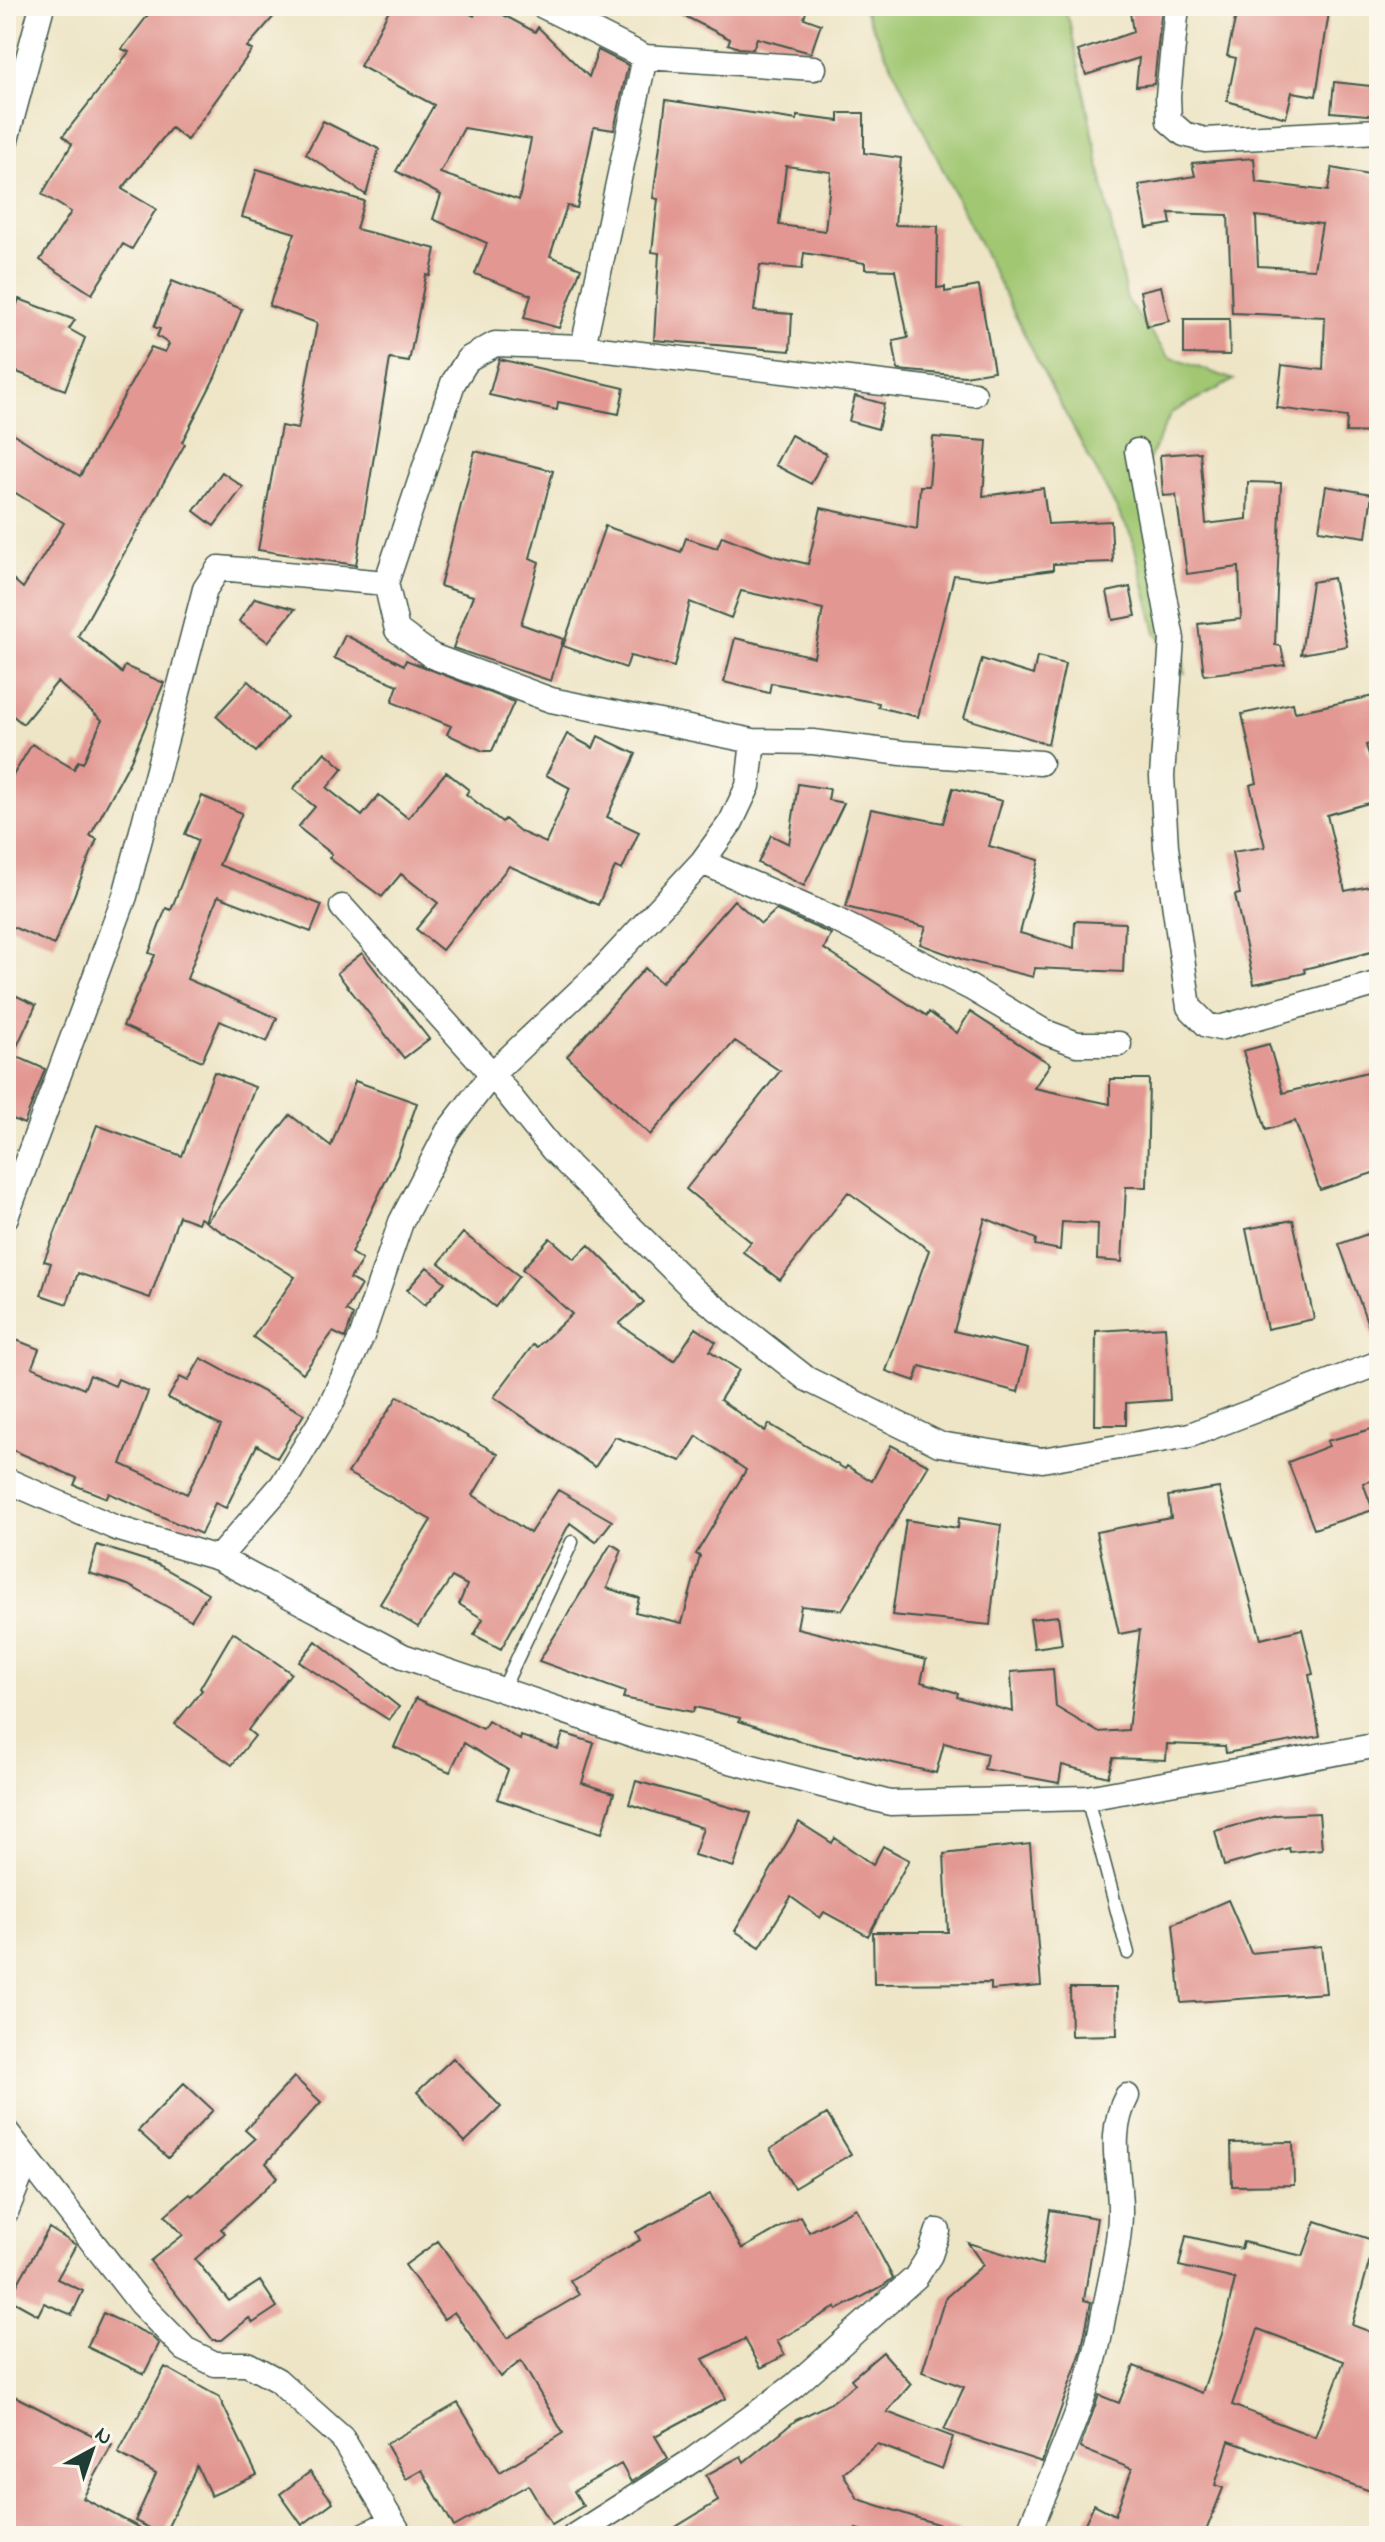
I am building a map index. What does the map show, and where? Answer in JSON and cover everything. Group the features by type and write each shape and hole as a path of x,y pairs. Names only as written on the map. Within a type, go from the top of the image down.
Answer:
{"street":[{"path":"6,140 42,6"},
{"path":"543,6 645,57 814,68"},
{"path":"1177,6 1168,96 1169,121 1184,134 1205,140 1379,131"},
{"path":"583,347 645,57"},
{"path":"974,394 583,347 495,344 468,359 453,383 386,583 397,630 432,656 551,700 753,741 813,742 902,753 1040,763"},
{"path":"1137,451 1172,639 1162,776 1166,847 1189,1007 1207,1025 1219,1028 1379,983"},
{"path":"6,1217 125,896 205,589 219,568 386,583"},
{"path":"218,1558 282,1485 312,1439 362,1336 401,1222 448,1131 492,1074 602,970 702,862 731,822 748,786 753,741"},
{"path":"702,862 836,920 971,988 1045,1032 1077,1044 1119,1044"},
{"path":"342,907 492,1074 553,1150 696,1292 807,1379 939,1444 1042,1460 1190,1435 1379,1363"},
{"path":"6,1480 116,1528 218,1558 403,1656 642,1738 890,1803 1087,1798 1379,1745"},
{"path":"1027,2536 1078,2407 1100,2334 1120,2215 1114,2150 1117,2115 1127,2096"},
{"path":"6,2131 140,2303 185,2349 215,2364 247,2364 277,2380 342,2438 396,2528 363,2536"},
{"path":"6,2212 27,2160"},
{"path":"574,2536 693,2460 794,2386 906,2288 930,2255 938,2231"}],"lane":[{"path":"502,1691 572,1542"},
{"path":"1087,1798 1128,1953"}],"green space":[{"path":"862,6 1063,6 1070,24 1127,301 1169,357 1234,380 1171,413 1139,481 1182,646 1185,674 1156,632 1132,537 1044,374"}],"building":[{"path":"155,6 283,6 247,47 252,50 187,140 171,128 122,189 156,209 132,249 123,244 92,294 40,260 71,212 42,194 72,144 63,136 129,52 122,49"},
{"path":"391,6 455,6 474,16 480,6 487,6 535,32 538,27 589,77 598,50 628,65 614,130 594,127 577,208 567,206 550,256 581,268 559,328 524,318 531,295 475,274 487,243 433,219 441,195 396,171 434,105 360,66","holes":["464,128 531,139 519,200 440,173"]},
{"path":"665,6 808,6 804,18 821,24 811,53 757,38 753,49 739,48 728,44 730,39"},
{"path":"1129,6 1162,6 1154,84 1136,86 1139,58 1086,75 1078,51 1133,32"},
{"path":"1238,6 1330,6 1316,96 1292,92 1286,118 1227,101 1236,58 1227,56"},
{"path":"1334,82 1379,87 1379,116 1331,112"},
{"path":"666,100 797,120 797,116 839,121 839,113 864,113 864,153 901,158 895,225 938,226 937,288 945,287 945,292 979,286 994,371 965,376 898,370 893,341 908,338 895,270 865,269 865,263 804,253 802,269 760,265 754,311 792,314 790,351 654,340 659,253 652,252 658,199 653,198","holes":["786,166 831,172 825,231 779,225"]},
{"path":"323,121 379,149 366,195 306,154"},
{"path":"1254,158 1256,182 1328,191 1332,168 1379,177 1379,433 1346,432 1347,417 1277,408 1282,365 1323,370 1325,317 1232,313 1228,215 1169,213 1171,224 1147,228 1139,185 1195,176 1192,163","holes":["1256,216 1322,224 1314,269 1258,266"]},
{"path":"257,169 364,201 356,229 436,249 430,276 426,275 409,362 390,359 356,565 258,550 281,426 298,429 317,323 269,306 295,233 242,217"},
{"path":"172,281 242,309 215,377 182,442 185,444 78,636 122,673 125,666 164,683 131,760 90,836 97,839 54,945 6,924 6,787 32,744 74,769 78,761 83,763 102,720 57,682 23,724 6,710 6,573 23,588 64,523 6,487 6,429 80,476 151,347 165,352 169,344 157,336 160,329 154,327"},
{"path":"1161,286 1169,321 1147,326 1140,291"},
{"path":"19,299 75,320 69,329 85,338 65,390 6,368 6,334"},
{"path":"1184,319 1229,319 1230,355 1184,354"},
{"path":"499,359 624,388 619,414 558,402 557,410 489,395"},
{"path":"855,396 884,404 878,429 849,421"},
{"path":"791,435 826,454 811,484 775,465"},
{"path":"933,437 987,441 983,496 1043,488 1048,524 1111,521 1113,562 1053,564 1053,570 983,579 954,575 918,717 878,707 879,703 771,683 769,693 724,682 735,638 814,657 823,609 741,591 731,618 690,602 674,667 630,656 626,668 563,646 605,526 681,552 686,538 717,548 722,536 774,556 808,564 821,508 917,529 920,486 929,486"},
{"path":"475,451 553,471 530,558 539,562 521,624 563,639 551,681 453,648 473,596 440,586"},
{"path":"1200,452 1206,524 1247,519 1248,482 1281,483 1275,645 1281,646 1285,665 1204,675 1198,624 1241,619 1239,567 1187,574 1176,495 1163,496 1160,455"},
{"path":"222,472 243,487 214,526 194,511"},
{"path":"1326,486 1372,494 1366,537 1319,530"},
{"path":"1333,578 1347,646 1301,654 1312,582"},
{"path":"1130,587 1136,616 1113,620 1107,592"},
{"path":"255,598 295,609 268,642 239,621"},
{"path":"345,635 404,665 406,660 514,702 492,751 483,751 447,734 451,726 392,702 398,685 334,658"},
{"path":"1037,657 1065,664 1048,744 964,718 982,659 1033,675"},
{"path":"248,681 287,717 256,752 216,716"},
{"path":"1379,695 1379,742 1366,745 1379,787 1379,800 1327,815 1345,891 1379,884 1379,950 1304,969 1305,973 1254,984 1235,895 1240,894 1232,852 1265,847 1250,785 1257,783 1242,714 1293,703 1295,712"},
{"path":"567,734 593,748 598,736 636,754 607,817 639,832 622,870 615,867 598,905 509,866 442,950 416,929 438,903 401,874 382,897 329,858 332,854 298,827 315,807 293,789 325,752 343,768 327,788 362,816 379,795 408,818 446,772 469,790 466,794 502,822 505,819 521,832 546,843 570,788 546,775"},
{"path":"798,784 830,789 828,800 844,803 804,886 758,863 771,835 789,844"},
{"path":"953,788 1002,801 989,846 1039,860 1020,933 1074,948 1075,921 1125,923 1123,972 1035,968 1033,977 964,960 920,944 926,927 846,907 871,809 943,823"},
{"path":"202,796 242,813 219,865 322,905 311,932 218,896 187,979 277,1018 267,1042 220,1021 202,1061 123,1026 155,955 149,953 166,908 171,910 198,840 185,834"},
{"path":"734,900 761,924 776,910 831,934 824,949 927,1016 929,1012 957,1033 970,1012 1050,1064 1034,1088 1110,1104 1110,1079 1149,1079 1147,1187 1126,1187 1122,1262 1097,1260 1098,1224 1062,1222 1060,1250 1035,1245 1036,1239 985,1218 954,1331 1028,1349 1018,1392 920,1366 915,1381 886,1371 929,1250 848,1192 780,1280 743,1252 751,1242 686,1189 780,1071 735,1041 650,1135 567,1056 645,968 661,983"},
{"path":"362,953 429,1039 404,1058 337,973"},
{"path":"6,991 36,1005 13,1055 45,1069 24,1124 6,1116"},
{"path":"1269,1044 1283,1093 1379,1069 1379,1171 1320,1190 1295,1121 1266,1130 1243,1051"},
{"path":"214,1072 255,1087 205,1221 200,1218 198,1223 179,1216 150,1298 78,1273 67,1304 41,1295 51,1263 44,1261 97,1125 182,1156"},
{"path":"355,1081 417,1103 399,1153 351,1253 362,1260 350,1279 361,1285 346,1311 353,1315 345,1338 333,1332 303,1373 253,1337 295,1277 206,1222 290,1115 331,1146"},
{"path":"1293,1220 1314,1319 1267,1329 1246,1229"},
{"path":"1379,1230 1379,1346 1376,1347 1339,1244"},
{"path":"463,1233 519,1276 495,1307 439,1263"},
{"path":"550,1238 574,1259 589,1245 644,1302 619,1324 674,1361 696,1328 716,1342 710,1351 739,1370 720,1400 765,1431 769,1424 845,1469 847,1466 872,1481 891,1445 929,1465 842,1610 801,1606 797,1628 926,1660 921,1682 958,1693 957,1697 1013,1712 1011,1672 1053,1669 1056,1707 1098,1732 1128,1730 1140,1630 1119,1634 1096,1532 1171,1518 1168,1496 1219,1488 1261,1639 1302,1629 1313,1674 1309,1675 1320,1736 1226,1753 1225,1746 1167,1744 1166,1760 1113,1758 1108,1777 1062,1765 1059,1783 984,1769 987,1754 944,1743 936,1773 799,1741 739,1721 740,1718 695,1707 693,1712 623,1698 625,1692 539,1661 611,1544 622,1550 607,1588 639,1598 635,1612 682,1623 700,1556 696,1554 746,1470 697,1436 681,1461 615,1437 595,1467 494,1397 533,1345 537,1347 572,1314 522,1269"},
{"path":"427,1267 445,1282 425,1305 407,1290"},
{"path":"1165,1327 1170,1400 1126,1403 1126,1425 1095,1425 1096,1331"},
{"path":"6,1336 39,1349 32,1367 84,1389 90,1375 115,1386 118,1379 148,1392 121,1464 187,1494 221,1426 168,1398 180,1377 188,1381 201,1358 304,1414 277,1458 257,1445 226,1508 215,1503 201,1534 109,1493 107,1498 74,1485 77,1478 6,1447"},
{"path":"398,1396 498,1454 473,1495 530,1533 558,1490 612,1521 596,1542 570,1523 501,1649 474,1635 483,1619 459,1604 467,1585 452,1577 418,1627 380,1604 431,1520 348,1473"},
{"path":"1379,1427 1379,1479 1363,1483 1373,1510 1314,1529 1288,1462 1329,1446 1327,1441"},
{"path":"959,1518 1001,1525 990,1625 892,1615 906,1520 958,1528"},
{"path":"97,1545 157,1564 208,1593 191,1620 128,1585 89,1573"},
{"path":"1058,1616 1062,1644 1034,1648 1030,1619"},
{"path":"233,1632 291,1673 248,1730 255,1736 232,1765 175,1724 202,1690 200,1688"},
{"path":"316,1641 399,1707 389,1720 299,1662"},
{"path":"416,1698 483,1729 488,1721 520,1740 521,1736 558,1749 563,1733 594,1743 582,1783 614,1793 602,1833 497,1799 508,1770 464,1743 450,1772 394,1747"},
{"path":"636,1781 751,1813 734,1867 694,1855 703,1828 629,1804"},
{"path":"1319,1813 1322,1849 1290,1852 1289,1848 1224,1866 1215,1831 1276,1815"},
{"path":"799,1822 832,1843 835,1838 873,1865 883,1846 909,1860 868,1936 824,1912 820,1918 791,1897 760,1947 735,1931"},
{"path":"1030,1844 1041,1986 991,1990 991,1983 874,1984 873,1932 948,1932 944,1854"},
{"path":"1228,1900 1251,1953 1321,1946 1326,1993 1181,2003 1173,1924"},
{"path":"1070,1988 1116,1988 1117,2035 1071,2036"},
{"path":"453,2058 501,2107 465,2142 417,2092"},
{"path":"294,2077 321,2102 266,2163 278,2177 221,2229 225,2233 195,2259 229,2301 260,2281 277,2307 253,2323 249,2318 222,2340 213,2340 150,2261 183,2235 165,2215 190,2194 192,2196 255,2139 245,2130"},
{"path":"184,2083 213,2110 168,2158 138,2131"},
{"path":"827,2114 851,2154 794,2188 770,2149"},
{"path":"1293,2142 1294,2185 1232,2186 1231,2143"},
{"path":"710,2194 742,2249 800,2216 809,2232 856,2208 893,2278 777,2341 785,2355 761,2368 745,2339 703,2359 726,2398 655,2436 668,2458 631,2482 621,2464 574,2491 583,2506 552,2525 528,2485 454,2527 422,2470 406,2479 386,2444 458,2403 500,2472 563,2433 521,2361 500,2377 454,2312 444,2319 405,2265 438,2241 507,2338 579,2295 570,2280 640,2240 636,2232"},
{"path":"1050,2210 1097,2218 1084,2300 1091,2302 1081,2352 1042,2462 944,2430 964,2387 922,2372 945,2298 983,2265 968,2243 1042,2265"},
{"path":"1316,2221 1375,2241 1352,2325 1379,2335 1379,2494 1229,2441 1215,2485 1223,2488 1204,2536 1079,2536 1094,2504 1115,2515 1132,2469 1080,2448 1099,2395 1119,2403 1134,2366 1202,2393 1222,2334 1235,2279 1179,2266 1186,2236 1241,2249 1243,2242 1303,2256","holes":["1258,2329 1344,2361 1315,2437 1232,2405"]},
{"path":"49,2228 76,2245 57,2279 83,2291 72,2315 44,2303 38,2315 9,2299"},
{"path":"103,2313 150,2335 159,2344 144,2374 87,2347"},
{"path":"883,2352 911,2384 887,2412 953,2437 942,2469 877,2444 843,2473 858,2499 959,2531 958,2536 878,2536 856,2529 850,2536 661,2536 718,2501 706,2475 741,2456 744,2462 796,2420 831,2403 855,2384 851,2379"},
{"path":"165,2367 219,2397 257,2475 211,2496 197,2466 164,2535 135,2521 156,2474 118,2453"},
{"path":"6,2392 112,2445 83,2498 155,2536 6,2536"},
{"path":"310,2472 333,2502 302,2525 280,2494"}]}
